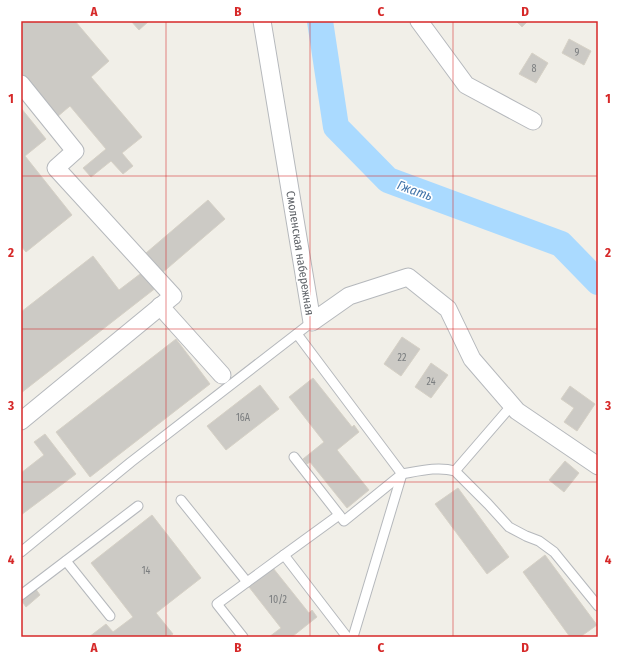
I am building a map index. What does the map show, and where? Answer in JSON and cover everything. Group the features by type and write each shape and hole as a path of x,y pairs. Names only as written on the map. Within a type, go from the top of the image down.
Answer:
{"street":[{"name":"Смоленская набережная","path":"262,21 312,322 349,296 408,277 448,309 472,359 517,411 598,466"},
{"path":"419,21 466,85 533,122"},
{"path":"21,84 75,152 56,168 173,296 21,421"},
{"path":"160,306 226,380"}],"lane":[{"path":"21,552 131,462 226,380 297,334 312,322"},
{"path":"297,334 402,474"},
{"path":"455,471 512,405"},
{"path":"294,457 344,522 402,474 434,469 455,471 509,527 539,541 554,552 598,606"},
{"path":"353,637 402,474"},
{"path":"181,500 247,582"},
{"path":"21,595 138,506"},
{"path":"243,637 217,604 339,515"},
{"path":"284,555 347,637"},
{"path":"66,561 110,616"}],"building":[{"path":"21,21 75,21 109,61 91,77 142,137 122,153 133,166 123,174 111,161 91,177 83,168 106,149 70,106 57,117 21,75"},
{"path":"131,21 149,21 139,30"},
{"path":"516,21 528,21 522,27"},
{"path":"569,39 591,51 584,65 562,53"},
{"path":"532,53 548,63 536,83 519,74"},
{"path":"21,108 46,139 25,156 72,215 26,252 21,246"},
{"path":"208,200 225,219 162,273 146,253"},
{"path":"93,256 119,290 144,271 157,287 21,393 21,312"},
{"path":"402,337 420,349 401,376 384,364"},
{"path":"176,339 210,384 90,477 56,432"},
{"path":"431,363 448,375 431,398 415,387"},
{"path":"313,378 352,427 354,425 359,432 337,450 369,490 347,508 310,462 307,464 303,459 324,442 289,397"},
{"path":"260,385 279,409 226,450 207,426"},
{"path":"570,386 595,404 577,431 564,422 574,408 561,399"},
{"path":"45,434 76,474 21,515 21,473 44,455 34,442"},
{"path":"565,461 579,473 564,492 549,480"},
{"path":"458,488 509,557 487,574 435,504"},
{"path":"152,515 201,578 156,613 173,634 168,637 89,637 106,624 113,632 133,617 91,563"},
{"path":"545,555 597,625 580,637 570,637 523,572"},
{"path":"273,568 309,613 312,610 317,617 293,636 294,637 269,637 281,628 249,587"},
{"path":"35,588 40,595 26,607 21,600"}],"waterway":[{"name":"Гжать","path":"320,21 336,127 388,180 561,244 598,282"}]}
